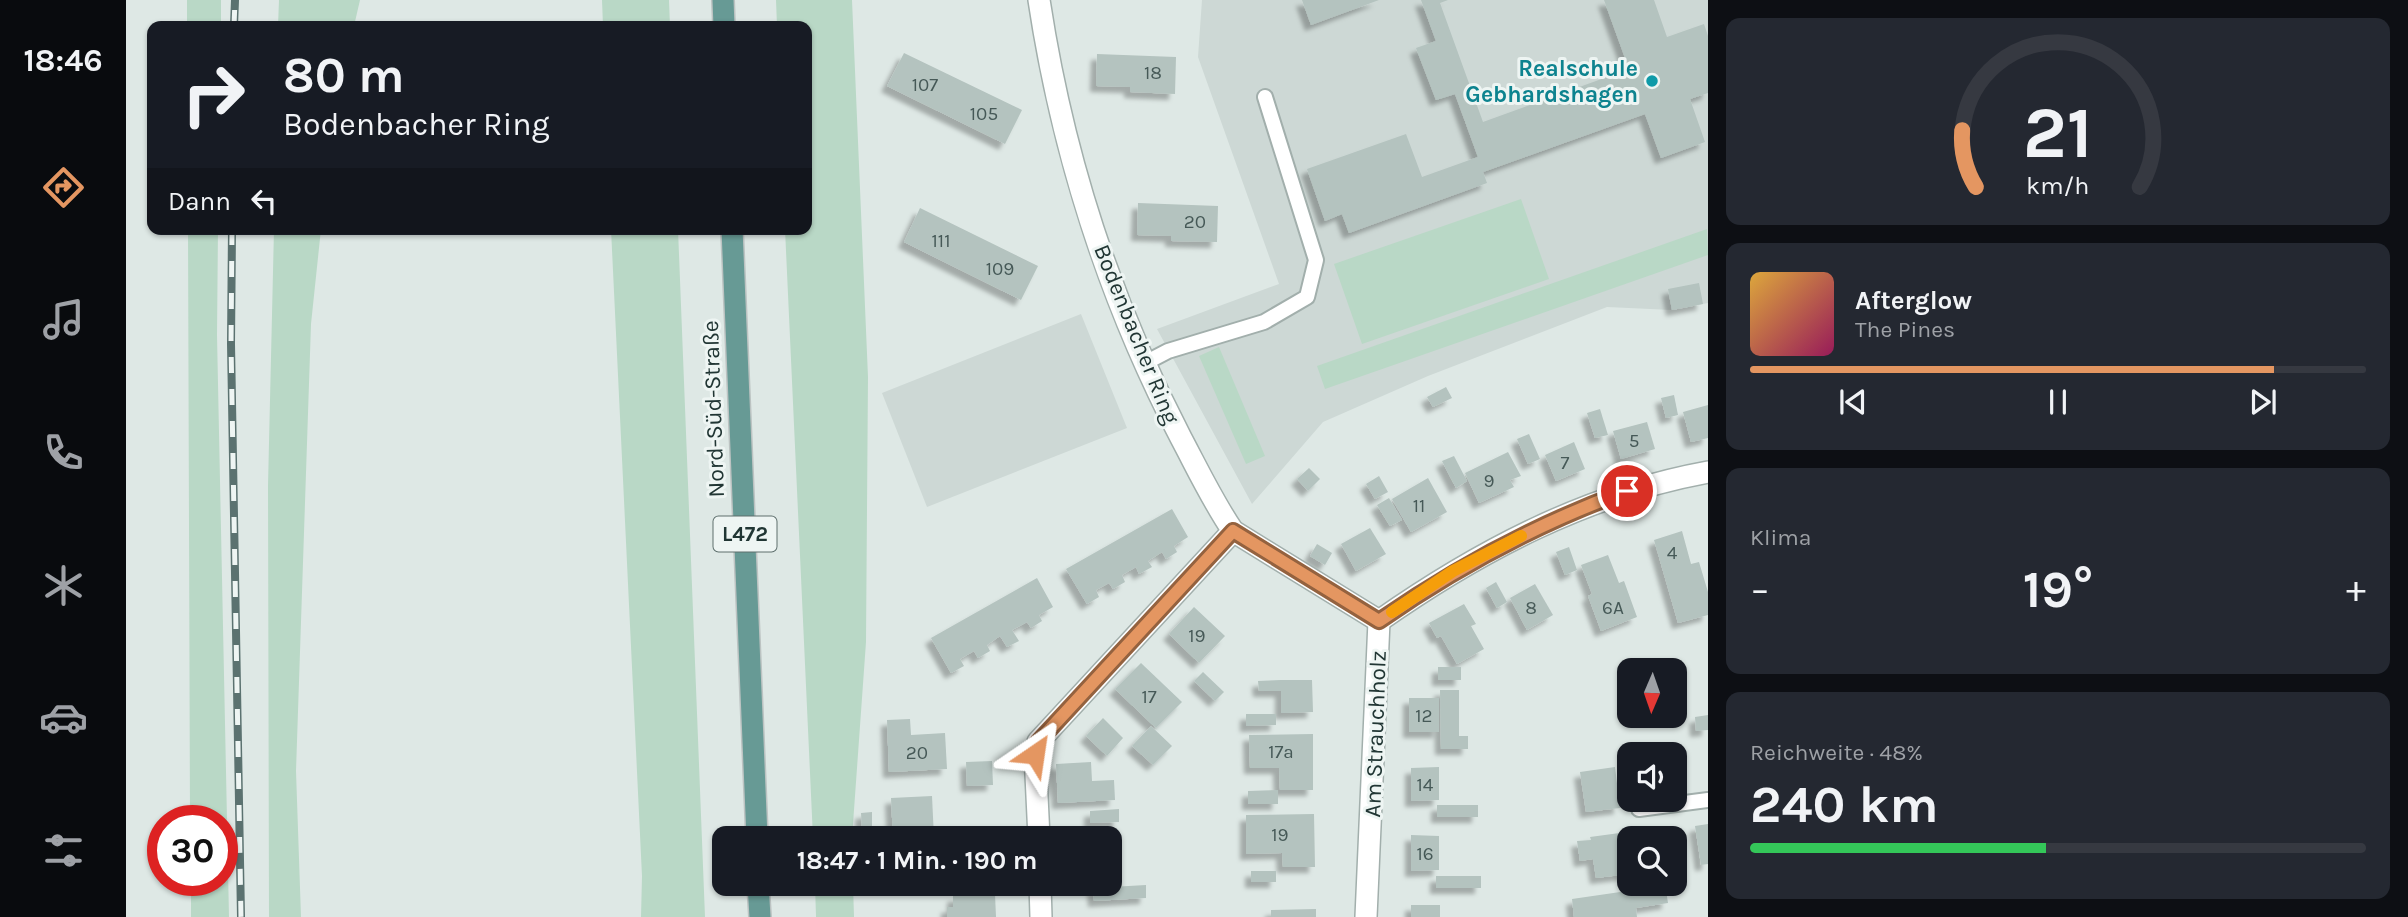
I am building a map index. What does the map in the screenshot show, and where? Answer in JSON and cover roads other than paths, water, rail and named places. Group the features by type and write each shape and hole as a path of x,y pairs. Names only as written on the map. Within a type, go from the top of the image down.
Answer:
{"main road":[{"path":"723,0 724,21"},
{"name":"Nord-Süd-Straße","path":"732,235 757,826"},
{"path":"759,896 760,917"}],"street":[{"name":"Bodenbacher Ring","path":"1039,0 1056,100 1077,178 1154,387 1218,509 1233,531 1379,621"},
{"name":"Am Strauchholz","path":"1366,917 1379,621 1453,571 1580,508 1627,491 1708,472"},
{"path":"1038,826 1035,754 1038,742 1233,531"},
{"path":"1040,896 1041,917"}],"lane":[{"path":"1145,363 1168,351 1264,322 1307,297 1317,260 1265,97"},
{"path":"1687,803 1708,800"}],"railway":[{"path":"234,21 235,0"},
{"path":"232,235 231,344 241,917"}],"place":[{"name":"Realschule Gebhardshagen","path":"1652,81"}]}
